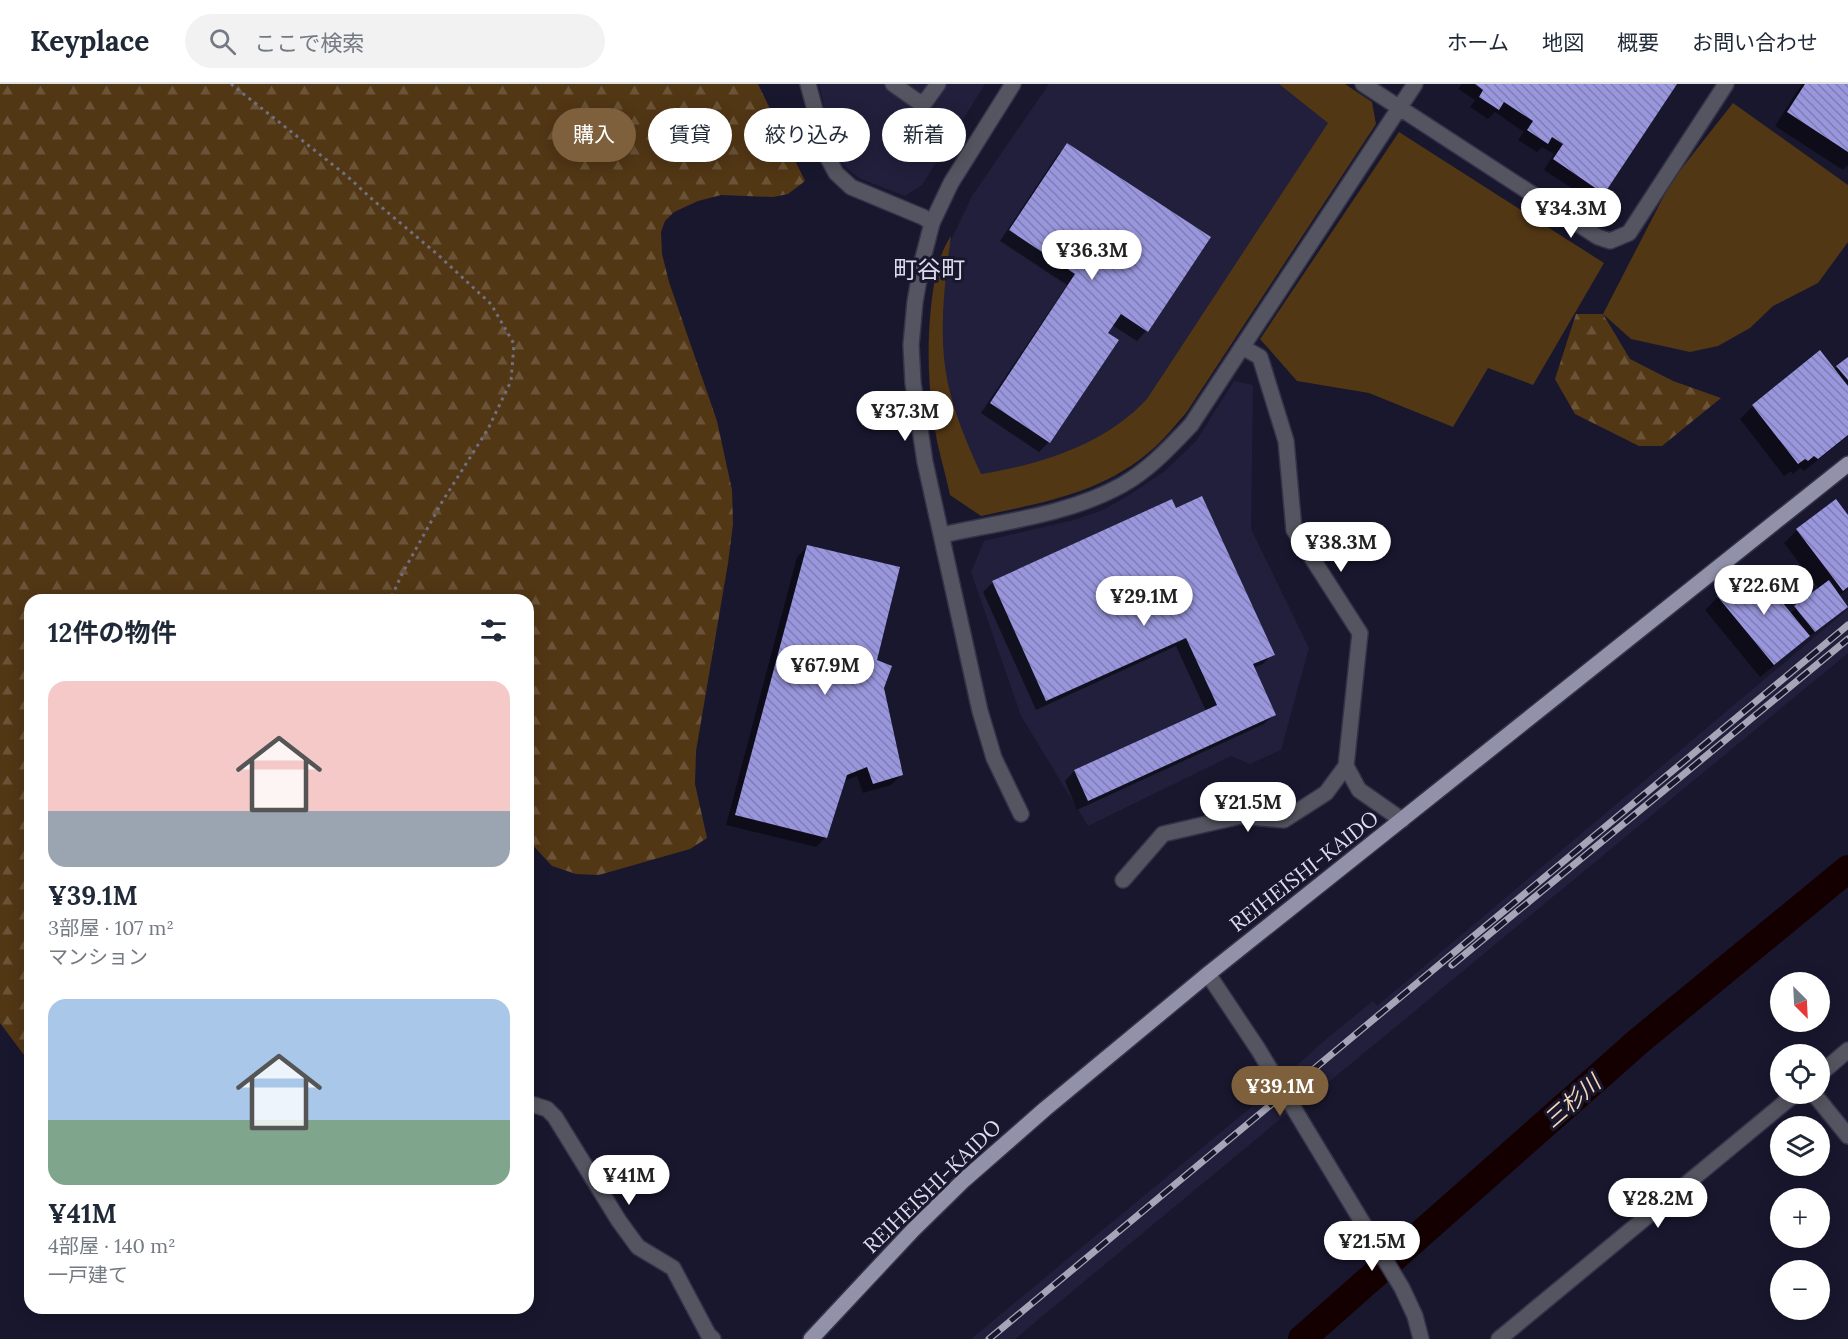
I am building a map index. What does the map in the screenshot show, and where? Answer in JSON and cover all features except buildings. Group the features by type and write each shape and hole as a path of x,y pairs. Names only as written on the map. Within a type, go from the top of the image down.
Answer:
{"main road":[{"name":"REIHEISHI-KAIDO","path":"811,1339 913,1230 964,1180 1045,1109 1208,974 1848,464"}],"street":[{"path":"807,84 828,158 836,173 851,187 923,217 932,223"},
{"path":"893,84 917,101 925,102 938,84"},
{"path":"1013,84 951,183 932,223 915,302 911,345 912,383 923,450 980,711 994,758 1021,814"},
{"path":"1363,84 1598,237 1610,242 1629,233 1726,84"},
{"path":"942,536 1047,512 1099,496 1124,484 1166,452 1191,425 1415,84"},
{"path":"1123,880 1163,834 1241,816 1284,820 1326,793 1346,766 1360,633 1294,530 1286,441 1260,357 1242,347"},
{"path":"1346,766 1359,789 1402,820"},
{"path":"1208,974 1258,1048 1376,1245 1415,1316 1421,1339"},
{"path":"1830,1065 1848,1050"},
{"path":"1499,1339 1783,1104"},
{"path":"1822,1104 1848,1136"},
{"path":"534,1105 547,1109 555,1117 619,1221 638,1247 673,1268 708,1334 713,1339"}],"path":[{"path":"231,84 347,176 437,254 490,303 514,344 511,381 488,429 442,502 393,594"}],"shaded area":[{"path":"819,84 985,84 966,114 966,108 882,108 882,162 936,162 922,185 905,196 861,179 846,168 842,162 870,162 870,108 825,108"},
{"path":"1049,84 1282,84 1334,124 1144,406 1106,439 981,483 949,410 938,339 944,255 972,196"},
{"path":"1234,381 1253,385 1251,529 1309,648 1281,750 1250,764 1231,756 1088,826 1021,716 971,572 984,541 1074,520 1103,510 1165,471 1196,441"},
{"path":"1848,609 1848,653 1301,1105 1284,1077 1373,1001 1377,1006"},
{"path":"1274,1088 1290,1111 1015,1339 971,1339"}],"green space":[{"path":"0,84 758,84 770,108 744,108 744,162 796,162 805,181 788,194 773,197 721,195 698,201 674,212 665,221 661,232 662,254 669,282 717,421 732,490 733,524 728,563 696,751 695,784 707,838 690,849 599,875 576,874 552,866 534,846 534,594 24,594 24,1055 0,1023"},
{"path":"1279,84 1345,84 1372,102 1376,124 1186,413 1159,443 1136,463 1073,494 981,516 950,495 934,423 930,394 929,350 935,279 942,252 951,236 943,314 946,373 956,413 981,474 1027,465 1071,450 1112,429 1147,399 1328,123"},
{"path":"1733,103 1848,185 1848,242 1818,283 1773,306 1750,328 1718,346 1690,352 1631,339 1603,314 1671,182"},
{"path":"1399,132 1604,263 1533,385 1488,368 1453,427 1369,393 1297,381 1260,339"},
{"path":"1576,314 1603,314 1630,359 1673,381 1721,398 1662,446 1639,446 1575,414 1555,379"}],"waterway":[{"name":"三杉川","path":"1302,1339 1640,1040 1848,869"}],"railway":[{"path":"989,1339 1848,625"},
{"path":"1452,965 1848,639"}],"district":[{"name":"町谷町","path":"929,269"}]}
